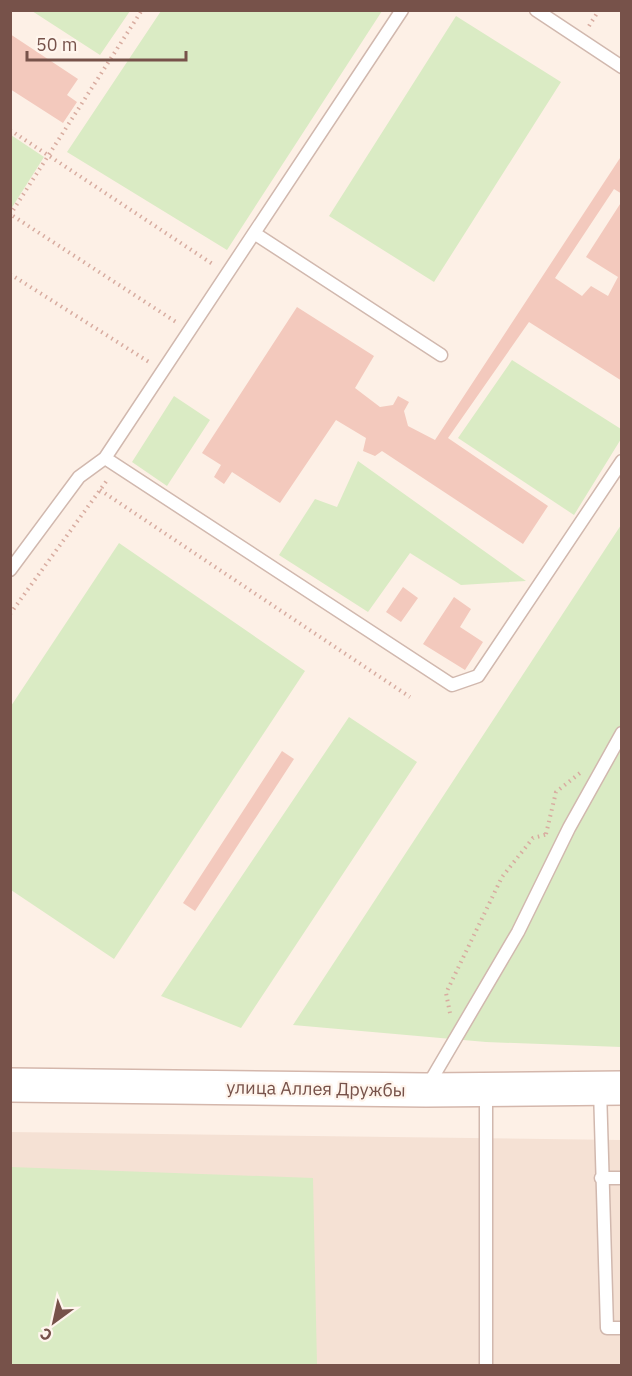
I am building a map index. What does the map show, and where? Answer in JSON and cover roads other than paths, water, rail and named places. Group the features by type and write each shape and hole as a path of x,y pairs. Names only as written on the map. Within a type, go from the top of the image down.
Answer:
{"main road":[{"name":"улица Аллея Дружбы","path":"10,1085 426,1090 610,1088"}],"lane":[{"path":"10,570 79,477 105,458 402,10"},
{"path":"536,10 621,67"},
{"path":"254,233 441,355"},
{"path":"105,458 452,685 478,676 621,460"},
{"path":"426,1090 518,932 569,828 621,733"},
{"path":"610,1088 601,1178 607,1328 621,1328"},
{"path":"486,1090 486,1365"},
{"path":"601,1178 621,1179"}]}
